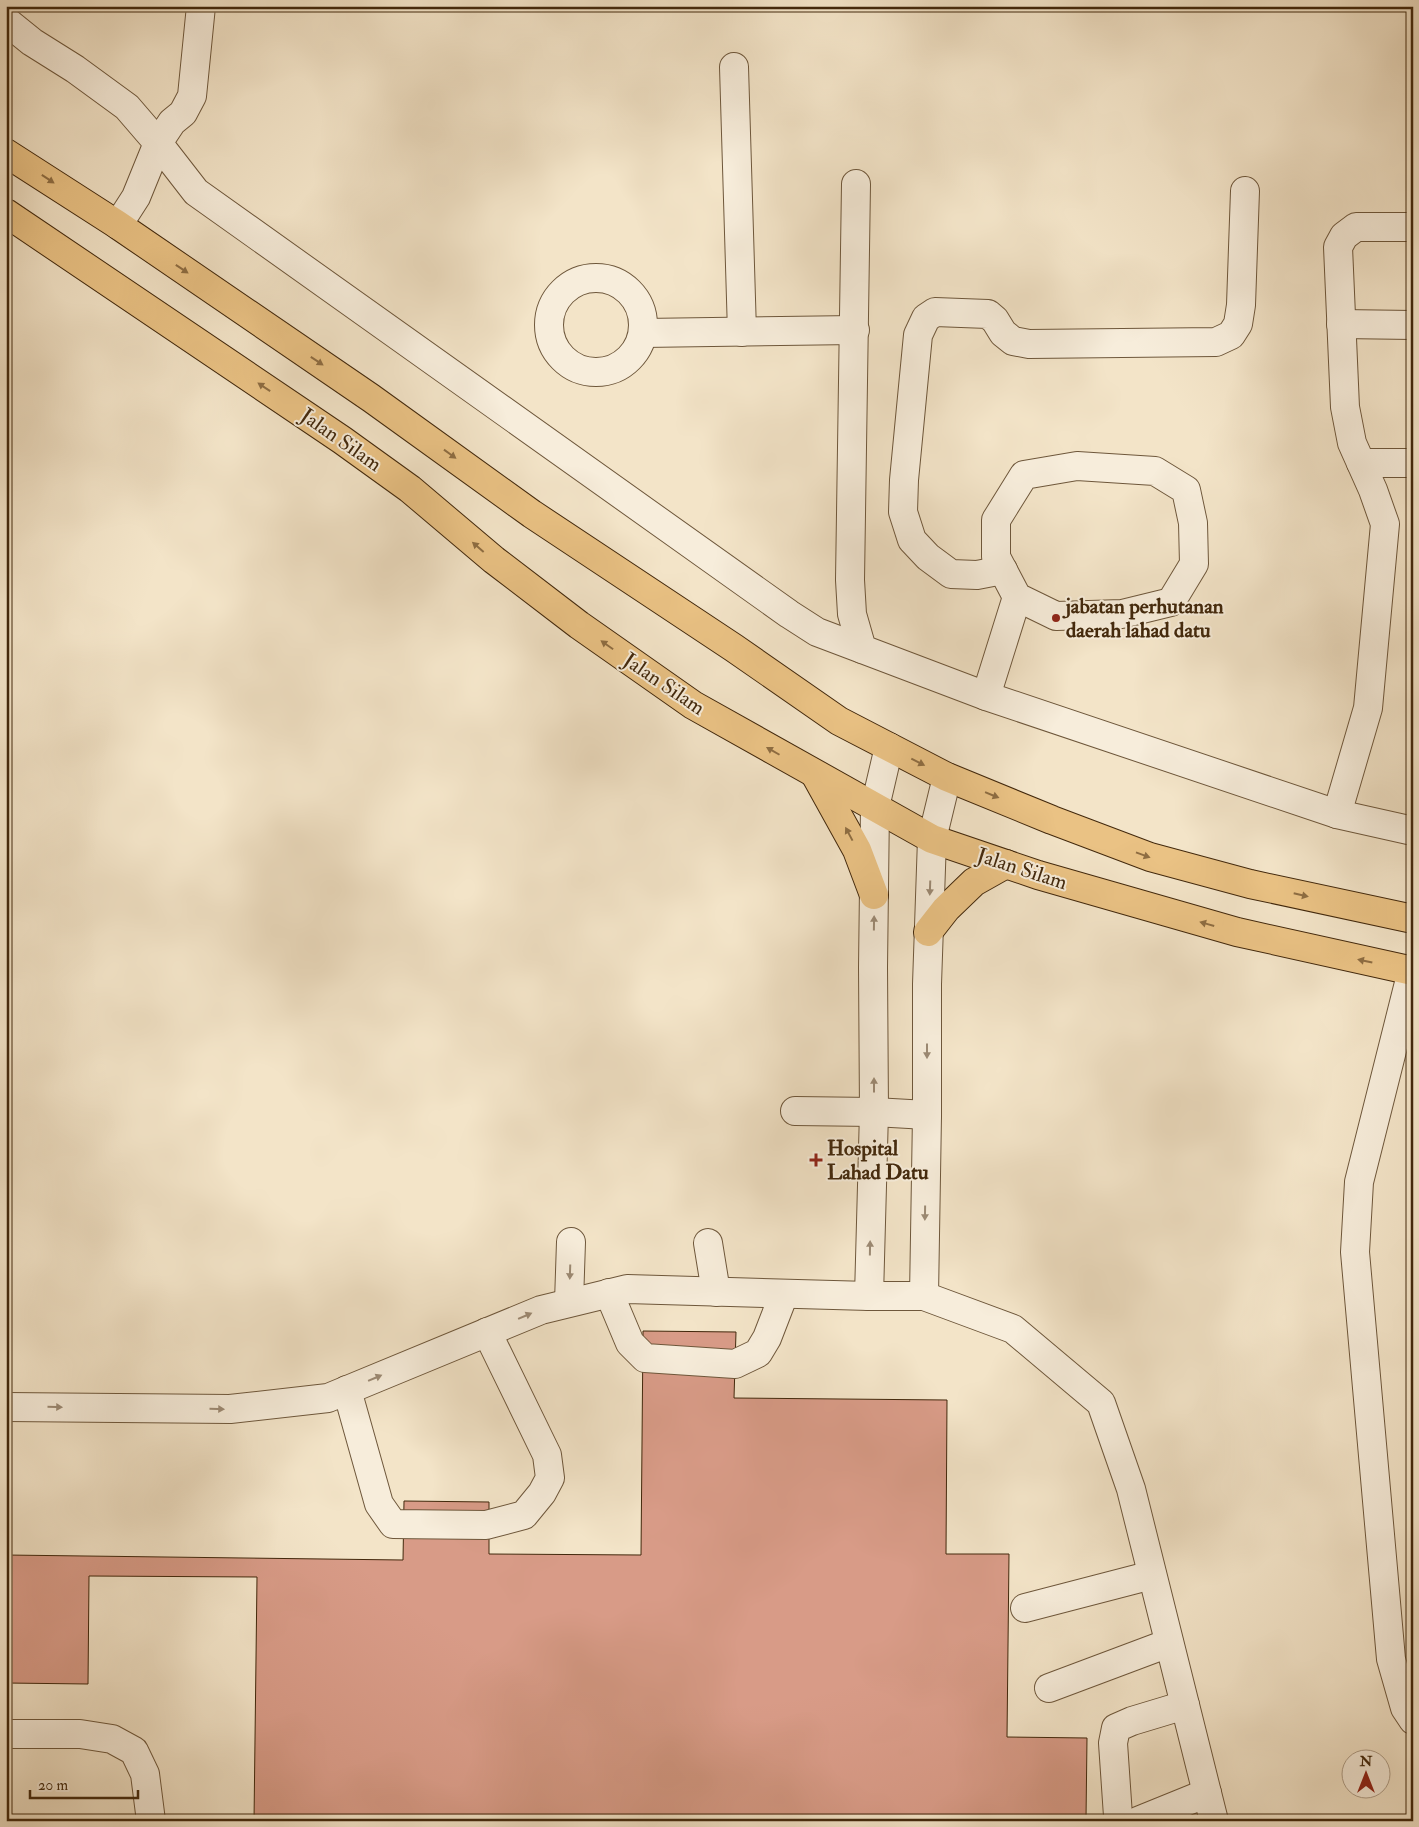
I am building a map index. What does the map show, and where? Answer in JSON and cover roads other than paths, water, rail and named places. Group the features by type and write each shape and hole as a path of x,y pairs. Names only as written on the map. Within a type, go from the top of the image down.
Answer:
{"highway":[{"path":"6,153 118,225 371,398 532,514 734,648 839,721 947,777 1052,820 1150,857 1250,884 1413,919"},
{"name":"Jalan Silam","path":"6,213 334,434 410,488 494,560 579,625 692,705 816,776 932,839 1006,864 1237,932 1413,971"},
{"path":"816,776 857,850 874,896"},
{"path":"928,932 946,909 974,882 1006,864"}],"street":[{"path":"118,225 136,197 158,143 172,122 183,113 192,96 201,6"},
{"path":"6,21 32,42 75,69 127,107 196,192 817,632 986,696 1337,814 1413,830"},
{"path":"734,67 742,332"},
{"path":"856,184 850,580 852,614 862,649"},
{"path":"1003,570 977,575 951,574 928,557 912,540 903,512 904,480 918,335 926,318 936,312 988,314 995,320 1002,333 1013,340 1029,344 1216,342 1231,335 1238,324 1241,305 1246,191"},
{"path":"1337,814 1368,708 1385,524 1352,443 1345,407 1338,248 1344,236 1356,227 1413,226"},
{"path":"1341,324 1413,325"},
{"path":"643,333 855,330"},
{"path":"1361,463 1413,463"},
{"path":"1077,466 1154,471 1186,490 1193,523 1194,564 1171,602 1122,614 1056,616 1018,596 996,557 996,520 1024,475 1077,466"},
{"path":"986,696 1018,596"},
{"path":"869,1296 874,1112 875,807 889,747"},
{"path":"924,1296 927,1115 926,984 932,839 947,777"},
{"path":"1413,971 1358,1182 1355,1252 1391,1659 1405,1708 1413,1720"},
{"path":"796,1111 927,1115"},
{"path":"569,1302 571,1242"},
{"path":"708,1243 716,1292"},
{"path":"6,1407 230,1409 328,1398 541,1310 627,1289 924,1296 1013,1329 1101,1403 1131,1489 1214,1821"},
{"path":"609,1293 630,1343 645,1358 735,1364 758,1352 767,1338 784,1294"},
{"path":"347,1390 379,1504 393,1524 486,1525 524,1515 542,1493 550,1478 547,1455 487,1332"},
{"path":"1025,1608 1152,1575"},
{"path":"1049,1688 1170,1642"},
{"path":"1121,1821 1118,1816 1113,1743 1116,1728 1132,1721 1185,1705"},
{"path":"6,1734 80,1734 112,1739 134,1750 145,1774 151,1821"},
{"path":"1138,1821 1207,1793"}],"place":[{"name":"jabatan perhutanan daerah lahad datu","path":"1056,618"},
{"name":"Hospital Lahad Datu","path":"816,1160"}]}
